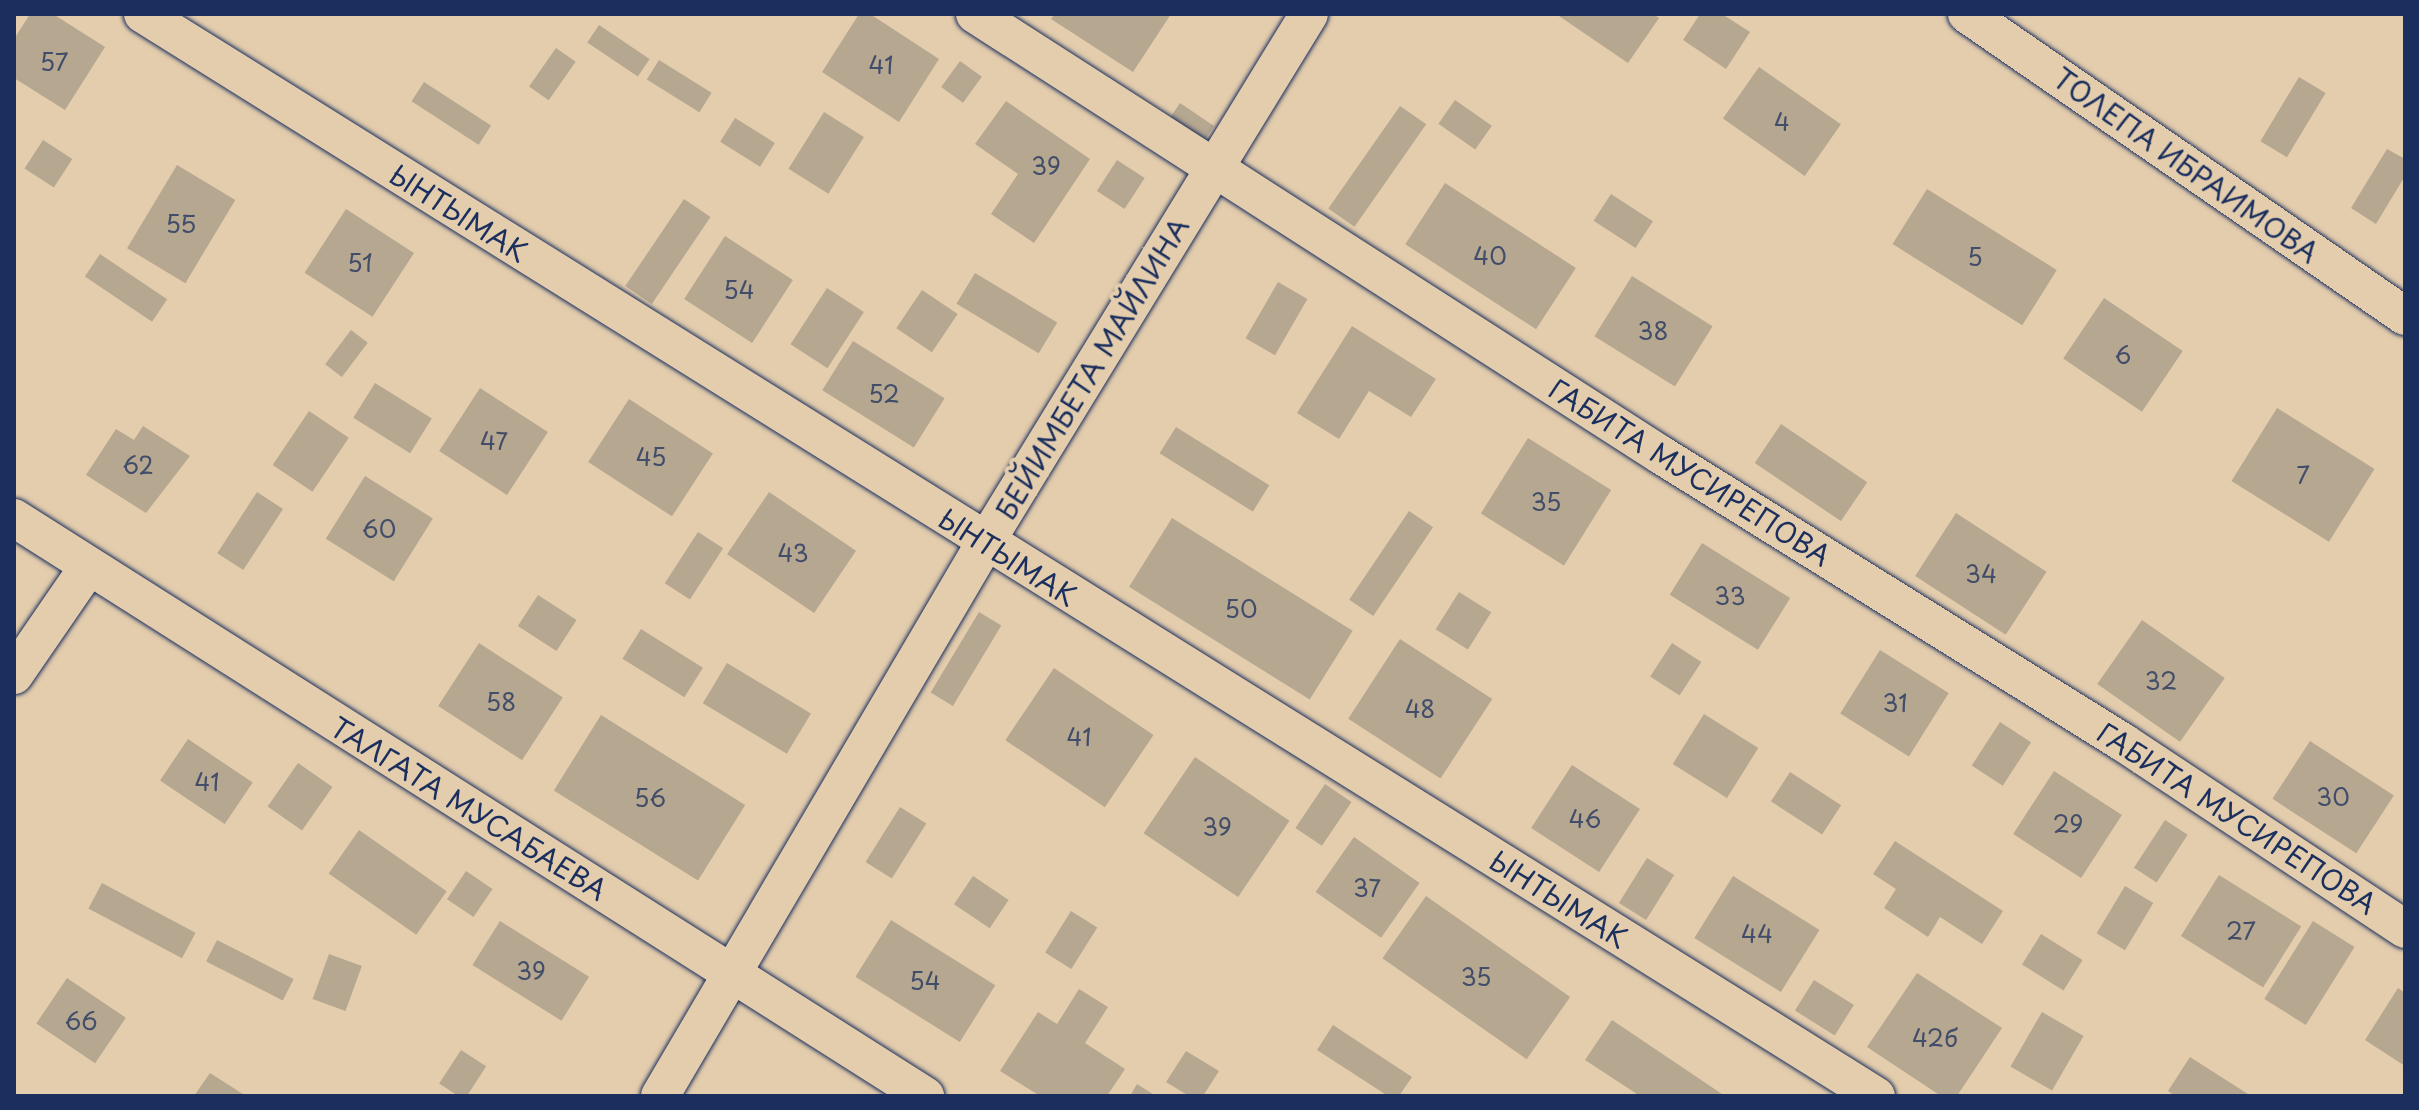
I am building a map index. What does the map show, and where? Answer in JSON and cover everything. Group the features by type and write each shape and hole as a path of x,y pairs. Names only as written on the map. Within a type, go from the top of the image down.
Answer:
{"street":[{"name":"ЫНТЫМАК","path":"143,14 985,543 1876,1096"},
{"name":"ГАБИТА МУСИРЕПОВА","path":"975,14 1214,169 2124,743 2405,929"},
{"name":"БЕЙИМБЕТА МАЙЛИНА","path":"660,1096 734,976 985,543 1309,14"},
{"name":"ТОЛЕПА ИБРАИМОВА","path":"1967,14 2405,316"},
{"name":"ТАЛГАТА МУСАБАЕВА","path":"14,518 925,1096"},
{"path":"14,675 89,566"}],"building":[{"path":"30,14 53,14 105,47 65,110 14,78 14,39"},
{"path":"859,14 870,14 939,59 899,122 822,72"},
{"path":"1055,14 1171,14 1133,72 1051,19"},
{"path":"1556,14 1653,14 1659,18 1628,63"},
{"path":"1700,14 1722,14 1750,32 1726,69 1683,40"},
{"path":"599,25 650,59 638,77 587,42"},
{"path":"556,48 576,62 549,100 529,87"},
{"path":"659,60 712,93 699,112 647,80"},
{"path":"960,61 982,77 963,103 941,87"},
{"path":"1759,67 1841,124 1805,176 1723,119"},
{"path":"2299,77 2326,93 2287,157 2260,141"},
{"path":"424,82 491,126 479,145 411,101"},
{"path":"1455,100 1492,126 1475,150 1438,124"},
{"path":"1006,101 1090,159 1034,243 991,214 1018,174 975,144"},
{"path":"1180,103 1214,126 1203,142 1169,119"},
{"path":"1400,106 1426,124 1355,227 1328,208"},
{"path":"824,112 864,137 828,194 788,169"},
{"path":"735,118 775,143 760,167 720,142"},
{"path":"43,140 72,159 54,188 24,169"},
{"path":"2387,149 2405,159 2405,176 2376,224 2351,208"},
{"path":"1117,160 1145,178 1125,209 1097,191"},
{"path":"177,165 235,200 185,283 127,248"},
{"path":"1445,183 1576,268 1536,329 1405,244"},
{"path":"1927,189 2057,270 2022,325 1893,244"},
{"path":"1611,194 1653,221 1636,248 1594,221"},
{"path":"684,199 711,217 652,304 625,286"},
{"path":"346,209 414,253 373,317 305,273"},
{"path":"725,236 793,280 752,343 684,299"},
{"path":"100,254 167,299 152,322 85,276"},
{"path":"975,273 1057,322 1039,353 956,304"},
{"path":"1632,276 1713,326 1675,387 1594,336"},
{"path":"1278,282 1307,299 1275,355 1246,338"},
{"path":"827,288 864,312 827,368 791,344"},
{"path":"922,290 958,314 932,352 896,328"},
{"path":"2104,298 2183,351 2142,412 2063,359"},
{"path":"1352,326 1436,379 1411,417 1369,391 1339,439 1297,413"},
{"path":"351,330 368,343 342,377 325,364"},
{"path":"853,341 945,398 914,447 822,390"},
{"path":"375,383 432,419 410,453 353,418"},
{"path":"480,388 548,432 507,495 439,451"},
{"path":"629,399 713,453 672,516 588,462"},
{"path":"2277,408 2375,469 2329,542 2231,481"},
{"path":"309,411 349,438 312,492 273,465"},
{"path":"1781,424 1867,482 1841,521 1755,463"},
{"path":"143,426 190,456 146,513 86,475 116,429 134,440"},
{"path":"1176,427 1269,485 1253,512 1160,453"},
{"path":"1528,438 1611,490 1564,565 1481,513"},
{"path":"365,476 433,518 394,581 326,539"},
{"path":"257,492 283,509 243,570 217,553"},
{"path":"769,492 856,551 814,613 727,554"},
{"path":"1409,511 1433,527 1373,616 1349,600"},
{"path":"1956,513 2047,572 2006,635 1915,576"},
{"path":"1172,518 1353,631 1310,700 1129,587"},
{"path":"698,532 723,548 690,599 665,583"},
{"path":"1702,543 1790,598 1758,650 1670,595"},
{"path":"1459,592 1491,612 1468,649 1436,629"},
{"path":"538,595 577,620 556,651 518,626"},
{"path":"979,612 1001,625 953,706 931,693"},
{"path":"2142,620 2225,678 2180,742 2097,684"},
{"path":"641,629 703,668 684,697 622,659"},
{"path":"1400,639 1492,699 1441,779 1348,719"},
{"path":"479,643 563,697 522,760 438,706"},
{"path":"1672,643 1701,662 1680,696 1650,677"},
{"path":"1880,650 1949,693 1909,757 1840,714"},
{"path":"727,663 811,713 787,754 703,703"},
{"path":"1054,668 1153,735 1105,807 1005,740"},
{"path":"1704,714 1758,748 1727,798 1673,764"},
{"path":"601,715 745,805 698,881 554,790"},
{"path":"2000,722 2031,742 2003,786 1972,766"},
{"path":"188,739 253,783 225,824 160,780"},
{"path":"2310,741 2394,795 2356,853 2272,799"},
{"path":"1195,757 1290,821 1238,897 1144,833"},
{"path":"298,763 332,787 302,831 268,806"},
{"path":"1572,765 1640,809 1599,872 1531,828"},
{"path":"2054,771 2122,815 2081,878 2013,834"},
{"path":"1790,772 1841,805 1822,835 1771,801"},
{"path":"1325,784 1352,802 1322,846 1295,828"},
{"path":"900,807 926,823 892,879 866,862"},
{"path":"2165,820 2188,835 2157,883 2134,868"},
{"path":"359,830 447,891 416,935 329,873"},
{"path":"1354,837 1420,883 1381,938 1316,892"},
{"path":"1895,841 2003,911 1982,944 1940,917 1928,937 1884,908 1896,889 1873,874"},
{"path":"1647,858 1674,875 1646,920 1619,903"},
{"path":"466,871 493,889 474,917 447,899"},
{"path":"2219,875 2301,926 2263,987 2181,936"},
{"path":"973,876 1009,900 990,928 954,904"},
{"path":"1733,876 1820,930 1781,992 1694,938"},
{"path":"102,883 196,933 182,958 88,909"},
{"path":"2125,886 2153,903 2125,950 2097,933"},
{"path":"1426,896 1570,997 1527,1059 1382,958"},
{"path":"1071,911 1097,927 1071,969 1045,953"},
{"path":"891,920 995,985 960,1042 855,977"},
{"path":"500,921 589,977 561,1021 472,965"},
{"path":"2313,921 2355,947 2306,1025 2264,999"},
{"path":"2041,934 2083,960 2063,990 2022,965"},
{"path":"217,940 294,979 283,1000 206,961"},
{"path":"329,954 362,966 345,1011 313,999"},
{"path":"1917,973 2002,1028 1957,1096 1941,1096 1867,1047"},
{"path":"67,978 126,1018 95,1063 36,1024"},
{"path":"1814,980 1854,1005 1835,1035 1795,1011"},
{"path":"2398,988 2405,993 2405,1066 2365,1040"},
{"path":"1079,989 1108,1007 1085,1043 1125,1069 1107,1096 1040,1096 1000,1071 1038,1012 1057,1024"},
{"path":"2042,1012 2084,1036 2052,1091 2011,1067"},
{"path":"1612,1020 1721,1096 1640,1096 1585,1060"},
{"path":"1333,1025 1412,1077 1399,1096 1388,1096 1317,1050"},
{"path":"461,1050 486,1066 467,1096 458,1096 439,1084"},
{"path":"1186,1051 1219,1071 1203,1096 1189,1096 1166,1082"},
{"path":"2190,1057 2251,1096 2175,1096 2168,1091"},
{"path":"210,1073 246,1096 194,1096"},
{"path":"1137,1084 1156,1096 1130,1096"}]}
